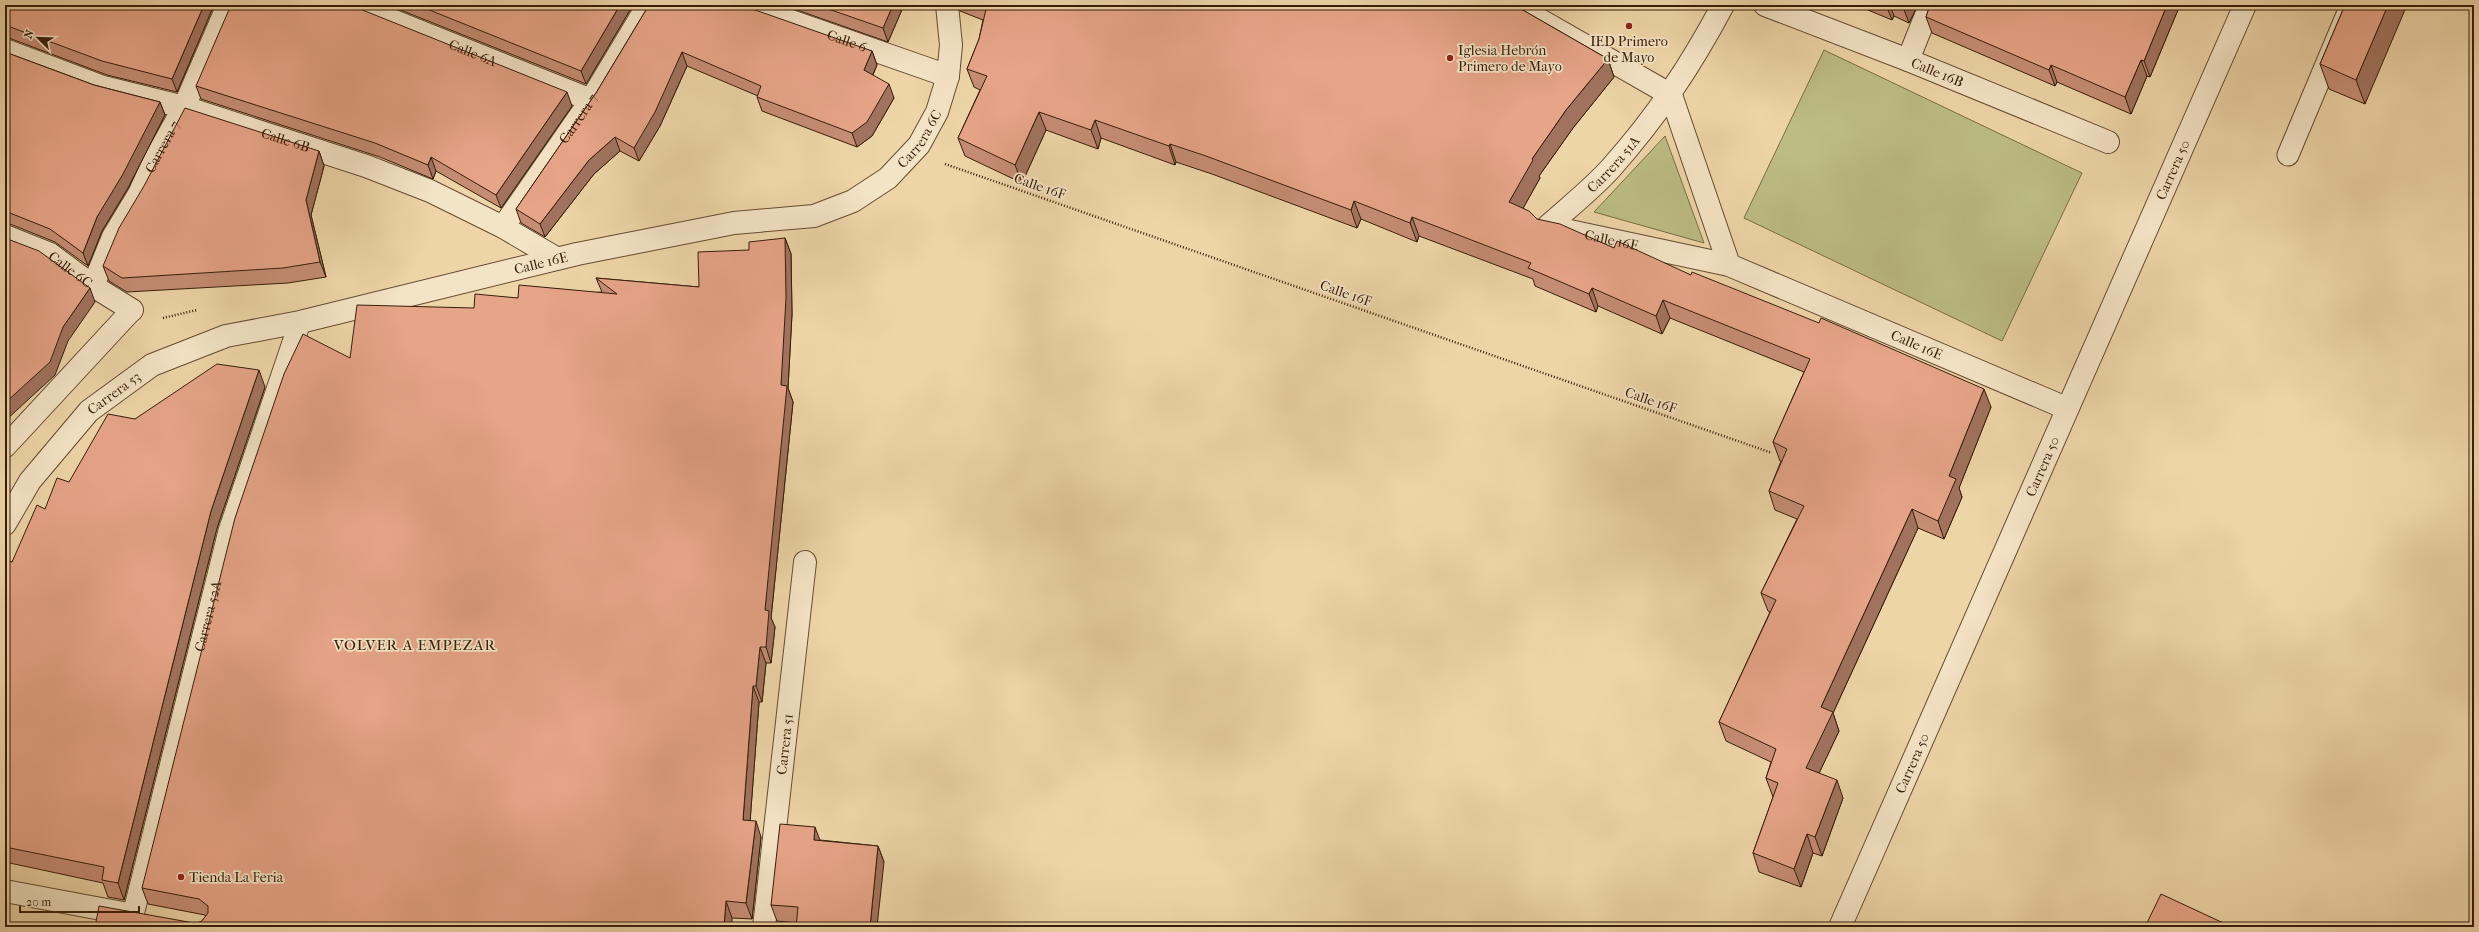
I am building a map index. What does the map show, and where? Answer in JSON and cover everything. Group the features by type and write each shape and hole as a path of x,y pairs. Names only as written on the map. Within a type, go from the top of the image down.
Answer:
{"street":[{"name":"Carrera 7","path":"93,286 113,237 139,194 154,161 184,107 228,5"},
{"name":"Calle 6A","path":"354,5 591,100"},
{"name":"Carrera 7","path":"503,227 591,100 648,5"},
{"name":"Calle 6","path":"745,5 948,76"},
{"path":"1514,5 1671,95 1729,265"},
{"name":"Carrera 51A","path":"1548,226 1610,169 1671,95 1699,51 1723,5"},
{"name":"Calle 16B","path":"1765,5 1908,60 2108,142"},
{"path":"1908,60 1930,5"},
{"name":"Carrera 50","path":"1840,927 2066,408 2245,5"},
{"name":"Carrera 6C","path":"814,216 853,201 888,178 919,145 937,112 948,76 951,45 948,9"},
{"name":"Calle 6B","path":"5,50 103,87 184,107 366,166 430,191 503,227 556,258"},
{"name":"Calle 16E","path":"271,328 556,258 734,222 814,216"},
{"name":"Calle 16E","path":"1548,226 1729,265 2066,408"},
{"name":"Calle 6C","path":"5,236 50,254 93,286 132,310"},
{"name":"Carrera 53","path":"5,524 30,480 89,411 152,365 226,336 271,328"},
{"name":"Carrera 51","path":"764,927 804,562"},
{"path":"5,891 133,916 156,919"}],"lane":[{"path":"2288,155 2351,5"},
{"path":"5,447 132,310"},
{"name":"Carrera 52A","path":"133,916 228,531 300,322"}],"path":[{"name":"Calle 16F","path":"912,152 1772,453"}],"green space":[{"path":"1824,50 2082,173 2002,341 1744,218"},
{"path":"1665,136 1704,243 1594,212"}],"building":[{"path":"5,5 204,5 172,79 102,61 5,25"},
{"path":"231,5 350,5 567,92 496,195 431,157 428,165 375,143 196,86"},
{"path":"417,5 620,5 581,71"},
{"path":"649,5 741,5 872,51 864,70 889,84 867,122 852,133 757,97 761,86 682,52 655,112 634,148 615,137 589,160 540,224 516,209 596,93"},
{"path":"817,5 893,5 883,28"},
{"path":"987,5 1514,5 1608,59 1566,110 1532,159 1533,160 1509,202 1529,211 1537,219 1560,224 1614,248 1617,241 1691,275 1692,272 1819,323 1821,318 1984,389 1949,476 1956,479 1938,521 1912,509 1821,707 1833,712 1806,768 1837,780 1815,837 1807,834 1794,869 1753,853 1778,783 1766,778 1776,749 1719,722 1776,600 1761,593 1804,506 1769,491 1787,449 1773,442 1810,359 1663,300 1656,316 1592,288 1589,294 1528,268 1531,263 1412,217 1410,223 1354,201 1351,210 1206,156 1170,144 1169,146 1095,120 1091,130 1039,112 1015,165 958,138 987,76 967,69 979,39"},
{"path":"1930,5 2167,5 2144,61 2141,60 2125,97 2051,65 2049,70 1926,17"},
{"path":"2345,5 2388,5 2356,80 2320,64"},
{"path":"5,52 94,85 160,102 123,174 97,217 83,253 50,229 5,211"},
{"path":"185,108 319,151 306,200 320,262 283,268 122,278 103,266 119,228 144,186"},
{"path":"5,238 39,251 90,288 63,327 50,362 5,403"},
{"path":"785,238 786,298 781,385 787,386 765,610 769,611 766,647 760,647 756,686 753,686 743,820 756,821 746,903 726,901 724,927 95,927 99,906 194,923 201,922 208,913 208,906 199,899 142,888 235,518 284,374 303,334 350,358 357,305 474,308 475,294 518,298 519,285 617,294 596,278 699,287 698,252 749,250 749,242"},
{"path":"217,364 259,370 211,511 118,883 102,880 104,867 5,847 5,560 12,562 37,505 45,509 57,478 69,482 108,414 135,419"},
{"path":"780,824 815,827 814,840 878,846 870,927 796,927 798,907 771,905"},
{"path":"2161,894 2232,927 2145,927"},
{"path":"1564,923 1589,927 1562,927"}],"place":[{"name":"IED Primero de Mayo","path":"1629,26"},
{"name":"Iglesia Hebrón Primero de Mayo","path":"1450,58"},
{"name":"Tienda La Feria","path":"181,877"}],"district":[{"name":"VOLVER A EMPEZAR","path":"415,645"}]}
